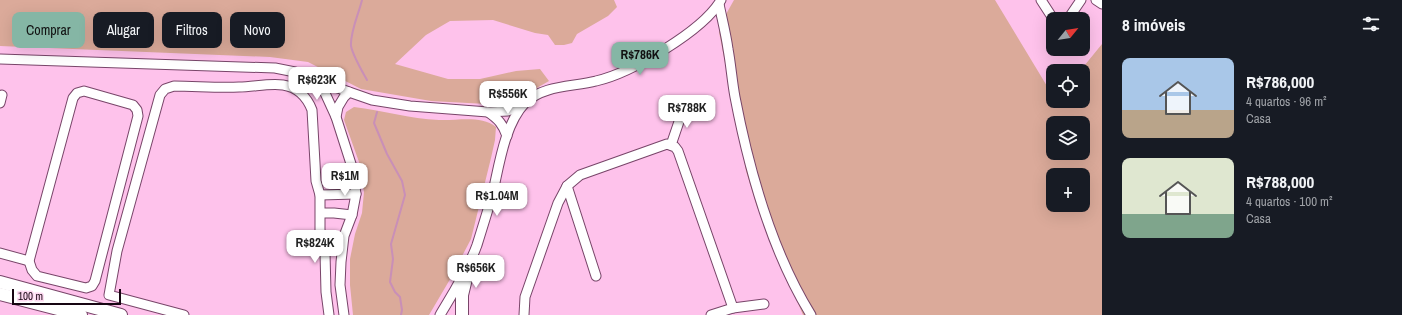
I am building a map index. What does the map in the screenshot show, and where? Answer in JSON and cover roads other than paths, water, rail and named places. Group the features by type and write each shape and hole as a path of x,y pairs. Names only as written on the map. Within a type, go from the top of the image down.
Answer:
{"main road":[{"path":"462,315 462,295 470,262"},
{"path":"0,282 121,315"},
{"path":"0,294 81,315"}],"street":[{"path":"1041,0 1049,12"},
{"path":"1073,12 1081,0"},
{"path":"1096,0 1102,4"},
{"path":"440,315 470,262 489,208 507,136 512,123 524,104 532,97 543,92 598,81 630,69 660,54 702,22 720,2"},
{"path":"720,2 735,96 747,152 763,208 792,281 811,315"},
{"path":"0,59 275,68 312,77 372,100 410,106 488,112 508,111 524,104"},
{"path":"312,77 325,93 336,117 352,167 356,194 352,216 344,236 341,262 340,286 344,315"},
{"path":"106,311 117,251 160,95 165,89 174,86 239,88 283,85 300,92 308,101 312,110 316,181 320,195 320,230 325,253 326,292 329,315"},
{"path":"84,90 133,105 137,110 138,116 95,281 92,286 86,288 37,276 32,270 29,261 72,98 77,93 84,90"},
{"path":"336,117 338,107 349,92"},
{"path":"671,145 684,107"},
{"path":"488,112 498,119 505,128 507,136"},
{"path":"524,315 525,297 558,203 566,186 580,175 662,145 671,145 678,151 733,308"},
{"path":"566,186 596,276"},
{"path":"320,195 356,194"},
{"path":"321,213 334,213 352,216"},
{"path":"0,253 29,261"},
{"path":"109,296 184,315"},
{"path":"710,315 733,308 764,304"}],"waterway":[{"path":"362,0 353,29 351,46 367,80"},
{"path":"377,112 374,123 387,154 402,181 405,195 391,244 393,259 390,282 395,292 400,297 402,310 401,315"}]}
